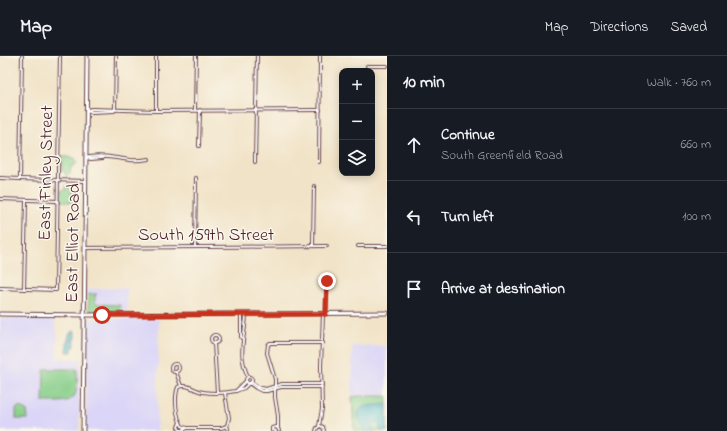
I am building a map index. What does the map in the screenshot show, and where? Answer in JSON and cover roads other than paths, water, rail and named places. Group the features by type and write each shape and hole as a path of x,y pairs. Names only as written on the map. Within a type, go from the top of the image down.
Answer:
{"main road":[{"name":"East Elliot Road","path":"83,431 87,56"},
{"path":"0,314 84,316 387,313"}],"street":[{"path":"20,179 22,56"},
{"name":"East Finley Street","path":"24,289 56,290 60,56"},
{"path":"115,110 116,56"},
{"path":"156,56 156,111"},
{"path":"195,110 196,56"},
{"path":"255,162 257,56"},
{"path":"319,162 320,56"},
{"path":"367,66 387,66"},
{"path":"87,110 92,112 111,112 115,110 320,110"},
{"path":"199,146 200,110"},
{"path":"86,158 91,156 116,157 131,160 149,159"},
{"path":"0,178 85,181"},
{"path":"195,247 196,178"},
{"path":"313,246 314,186"},
{"path":"0,199 58,201"},
{"path":"0,288 24,289 26,201"},
{"name":"South 159th Street","path":"85,248 327,246"},
{"path":"358,246 387,246"},
{"path":"316,431 319,426 322,410 321,366 327,281"},
{"path":"241,314 243,339"},
{"path":"181,386 195,388 202,392 225,393 236,391 249,382 251,378 248,377 242,363 246,314"},
{"path":"214,343 217,392"},
{"path":"279,431 275,397 275,379 269,361 268,345 270,343 323,343"},
{"path":"176,372 179,370 179,367 174,364 171,369 173,372 176,372 181,386"},
{"path":"248,377 246,380 262,388 276,387 282,384 322,386"},
{"path":"181,386 178,387 177,390 176,407 182,426 187,428"},
{"path":"225,393 229,418 227,431"},
{"path":"180,422 178,427 180,430 187,428 221,428 227,426"},
{"path":"319,426 323,427 324,431"},
{"path":"272,431 273,428 278,428"}],"water":[{"path":"75,331 75,347 72,347 72,352 67,352 67,340 74,340 68,339 69,334"},
{"path":"387,404 387,431 380,431 380,425 375,422 372,425 374,431 364,431 358,414 360,410 367,406"}]}
